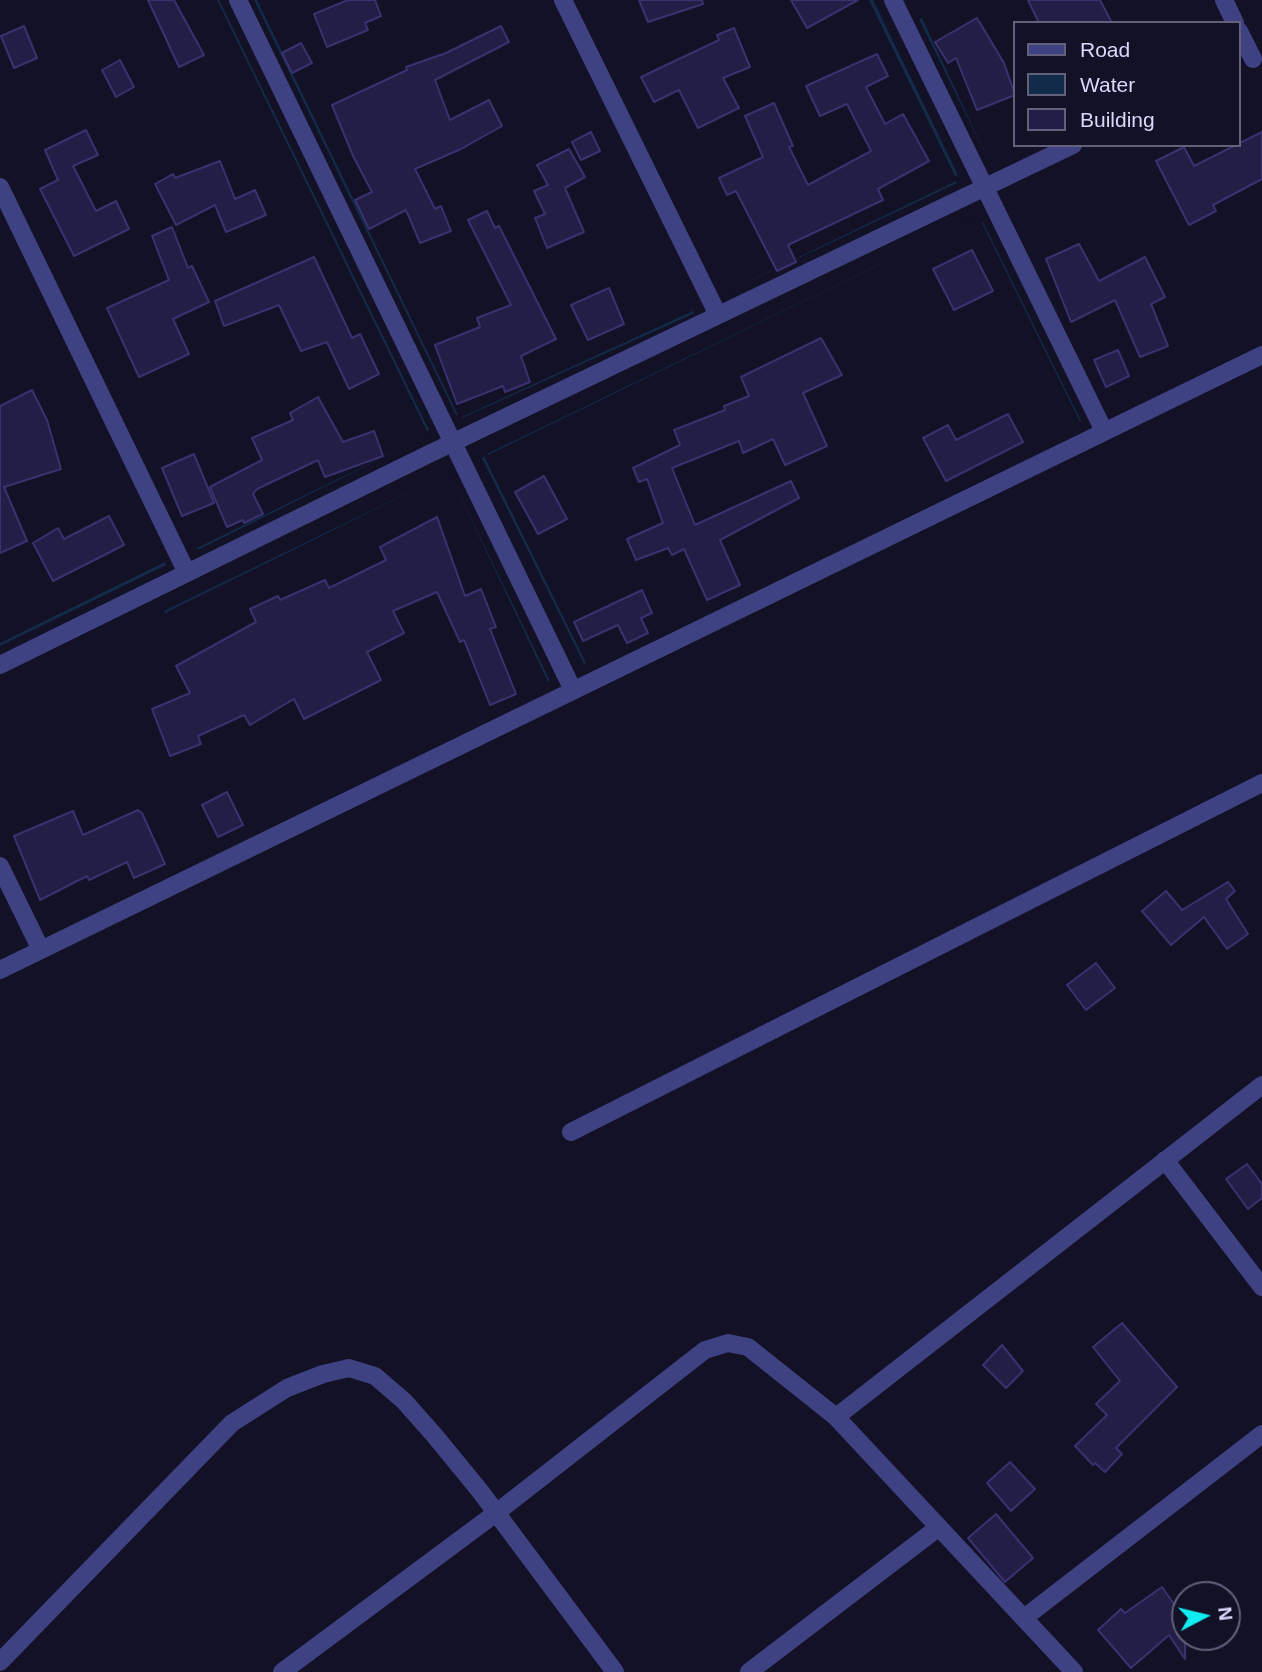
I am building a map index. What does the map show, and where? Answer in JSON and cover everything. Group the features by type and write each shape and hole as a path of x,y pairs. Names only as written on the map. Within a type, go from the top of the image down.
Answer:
{"street":[{"path":"238,0 573,691"},
{"path":"563,0 718,315"},
{"path":"893,0 1104,431"},
{"path":"1224,0 1234,21"},
{"path":"1241,36 1251,60"},
{"path":"0,665 453,442 1069,147"},
{"path":"0,187 187,573"},
{"path":"0,970 1262,355"},
{"path":"571,1132 1262,783"},
{"path":"0,866 41,950"},
{"path":"836,1417 1262,1085"},
{"path":"1165,1160 1262,1287"},
{"path":"282,1672 496,1513 705,1350 728,1343 748,1347 836,1417 1074,1672"},
{"path":"0,1662 232,1423 287,1388 323,1374 349,1368 375,1376 427,1427 496,1513 615,1672"},
{"path":"1024,1618 1262,1434"},
{"path":"748,1672 939,1527"}],"water":[{"path":"217,0 429,430 427,431"},
{"path":"254,0 257,0 458,415 456,415"},
{"path":"869,0 873,0 958,175 955,176"},
{"path":"922,18 988,159 919,19"},
{"path":"956,181 957,183 727,292"},
{"path":"981,215 488,455 487,454"},
{"path":"982,223 1081,421 1080,422"},
{"path":"693,311 695,313 462,418 462,417"},
{"path":"428,435 198,550 197,548"},
{"path":"484,456 586,663 584,664 482,458"},
{"path":"451,472 165,613 164,611"},
{"path":"451,477 550,681 548,682"},
{"path":"165,562 166,565 0,646 0,643"}],"building":[{"path":"148,0 174,0 204,55 179,67"},
{"path":"348,0 375,0 381,16 365,23 368,30 327,47 314,14"},
{"path":"639,0 702,0 703,4 648,22"},
{"path":"791,0 858,0 807,28"},
{"path":"1028,0 1100,0 1111,21 1038,21"},
{"path":"977,18 1004,63 1014,95 977,110 956,58 948,63 935,42"},
{"path":"24,26 37,58 14,68 1,36"},
{"path":"501,26 509,42 435,80 450,120 489,100 502,126 461,149 415,169 435,209 441,206 451,231 420,243 406,210 369,229 355,200 372,192 353,156 332,105 407,70 406,67 446,53"},
{"path":"734,28 750,67 723,78 739,108 698,128 679,90 654,102 641,77 719,40 717,35"},
{"path":"301,43 312,63 292,73 282,53"},
{"path":"877,54 888,76 866,87 885,124 903,114 929,161 878,189 883,200 788,245 796,262 777,271 736,191 727,195 719,178 763,157 745,116 774,103 793,146 789,147 808,185 871,151 847,104 820,116 806,86"},
{"path":"120,60 134,87 116,97 102,70"},
{"path":"86,130 98,155 73,166 96,211 116,201 129,229 74,256 40,189 58,180 45,150"},
{"path":"591,132 600,151 581,160 572,142"},
{"path":"1262,132 1262,179 1213,205 1216,211 1189,225 1156,161 1184,147 1194,166 1232,147 1241,147 1241,142"},
{"path":"569,149 585,177 565,188 584,232 547,248 535,218 545,214 534,191 548,185 537,165"},
{"path":"220,161 235,199 255,190 266,215 226,232 215,205 176,225 155,184 173,174 175,178"},
{"path":"487,211 495,228 499,226 556,339 521,356 530,382 505,392 503,386 457,404 435,345 480,327 477,318 511,305 468,220"},
{"path":"172,227 188,268 192,266 209,302 173,319 189,354 139,377 107,308 169,280 152,236"},
{"path":"1079,244 1099,281 1145,257 1165,297 1151,304 1168,346 1140,357 1115,300 1071,322 1046,259"},
{"path":"972,250 993,291 954,310 933,269"},
{"path":"314,257 352,338 360,334 379,374 349,389 327,342 301,351 279,305 224,326 215,301"},
{"path":"609,288 624,324 588,340 571,305"},
{"path":"821,338 842,375 803,393 827,446 785,465 773,439 743,453 739,441 672,468 695,525 791,481 799,498 720,540 740,585 707,600 684,549 672,555 668,548 636,560 627,539 663,523 647,479 639,482 633,468 680,445 674,430 725,410 724,406 749,396 741,377"},
{"path":"1118,350 1129,376 1106,387 1094,360"},
{"path":"32,390 47,420 61,469 4,487 27,541 0,553 0,406"},
{"path":"318,397 343,442 374,431 383,456 325,477 318,460 257,489 253,494 263,514 227,527 210,487 262,460 252,438 293,420 290,413"},
{"path":"1008,414 1023,442 946,481 923,438 948,425 956,440"},
{"path":"194,454 214,503 182,516 162,468"},
{"path":"544,476 567,519 538,534 515,492"},
{"path":"109,516 124,545 53,581 33,543 58,528 64,539"},
{"path":"437,517 465,596 481,589 496,627 490,629 516,694 490,705 464,640 460,642 437,592 393,611 404,633 367,652 381,680 304,719 294,699 250,725 244,715 198,736 201,744 170,756 152,709 190,693 176,666 256,622 250,609 278,596 280,600 325,580 329,588 386,560 380,547"},
{"path":"642,590 652,613 641,618 648,633 627,643 618,625 583,641 574,622"},
{"path":"227,792 243,825 218,837 202,805"},
{"path":"138,810 142,813 165,864 134,878 127,862 89,880 87,876 40,900 14,836 73,811 83,835"},
{"path":"1228,882 1235,891 1226,899 1248,934 1227,949 1204,917 1171,945 1142,911 1166,891 1182,910"},
{"path":"1096,963 1115,988 1086,1010 1067,985"},
{"path":"1247,1164 1262,1184 1262,1198 1248,1209 1226,1179"},
{"path":"1122,1323 1177,1387 1116,1448 1122,1454 1105,1472 1095,1463 1093,1465 1075,1446 1107,1415 1096,1404 1120,1381 1093,1347"},
{"path":"1002,1345 1023,1371 1006,1388 983,1365"},
{"path":"1010,1462 1035,1489 1011,1511 987,1483"},
{"path":"996,1514 1033,1558 1005,1582 968,1538"},
{"path":"1162,1587 1171,1600 1171,1638 1169,1635 1131,1668 1098,1630 1121,1609 1125,1613"}]}
